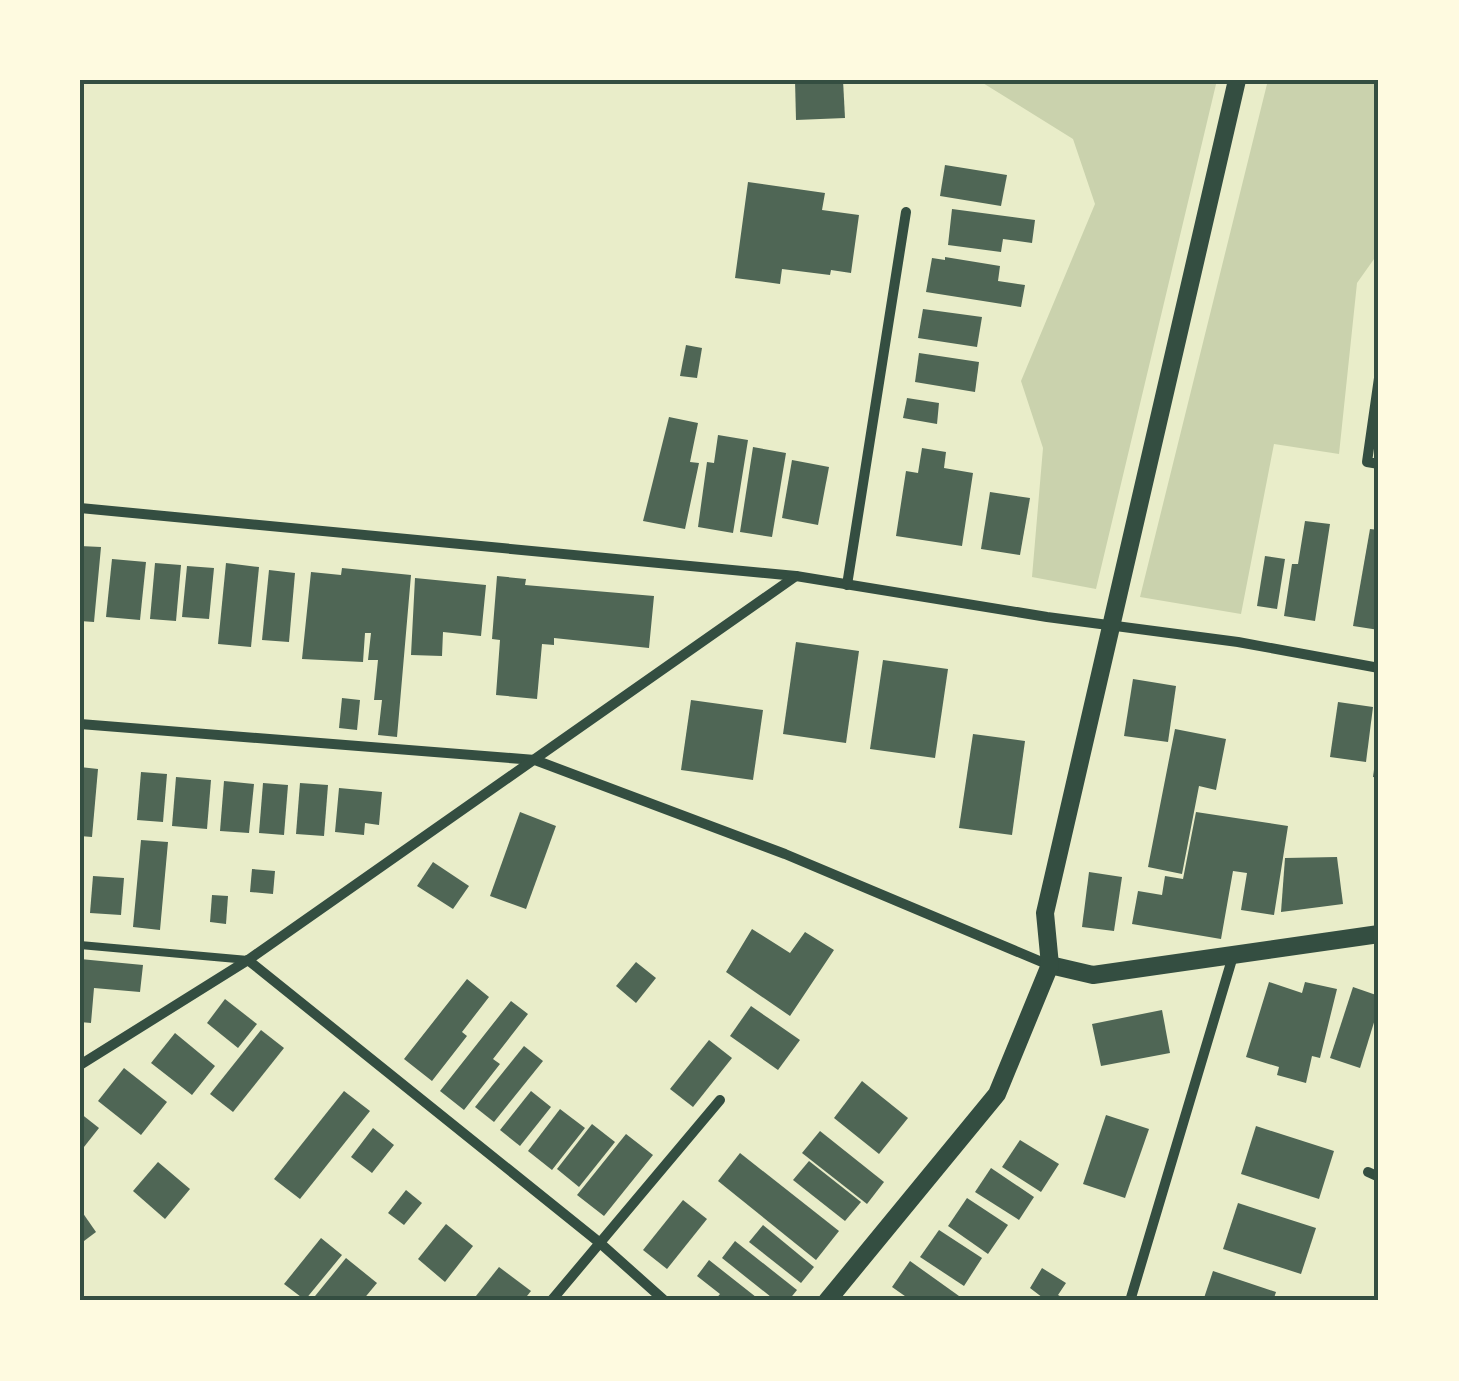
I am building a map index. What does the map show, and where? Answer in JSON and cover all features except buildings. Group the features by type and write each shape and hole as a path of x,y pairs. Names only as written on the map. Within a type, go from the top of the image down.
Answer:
{"street":[{"path":"827,1301 997,1094 1050,965 1045,913 1237,80"},
{"path":"846,585 906,212"},
{"path":"1379,378 1366,462 1379,464"},
{"path":"80,508 796,576 1379,668"},
{"path":"80,1065 248,960 796,576"},
{"path":"80,724 535,760 785,854 1050,965 1093,976 1379,934"},
{"path":"1130,1301 1234,956"},
{"path":"248,960 600,1243 665,1301"},
{"path":"551,1301 720,1100"}],"lane":[{"path":"80,944 248,960"}],"green space":[{"path":"978,80 1217,80 1096,589 1032,577 1043,448 1021,381 1095,204 1073,139"},
{"path":"1268,80 1379,80 1379,252 1357,283 1339,454 1274,444 1241,614 1140,597"}]}
